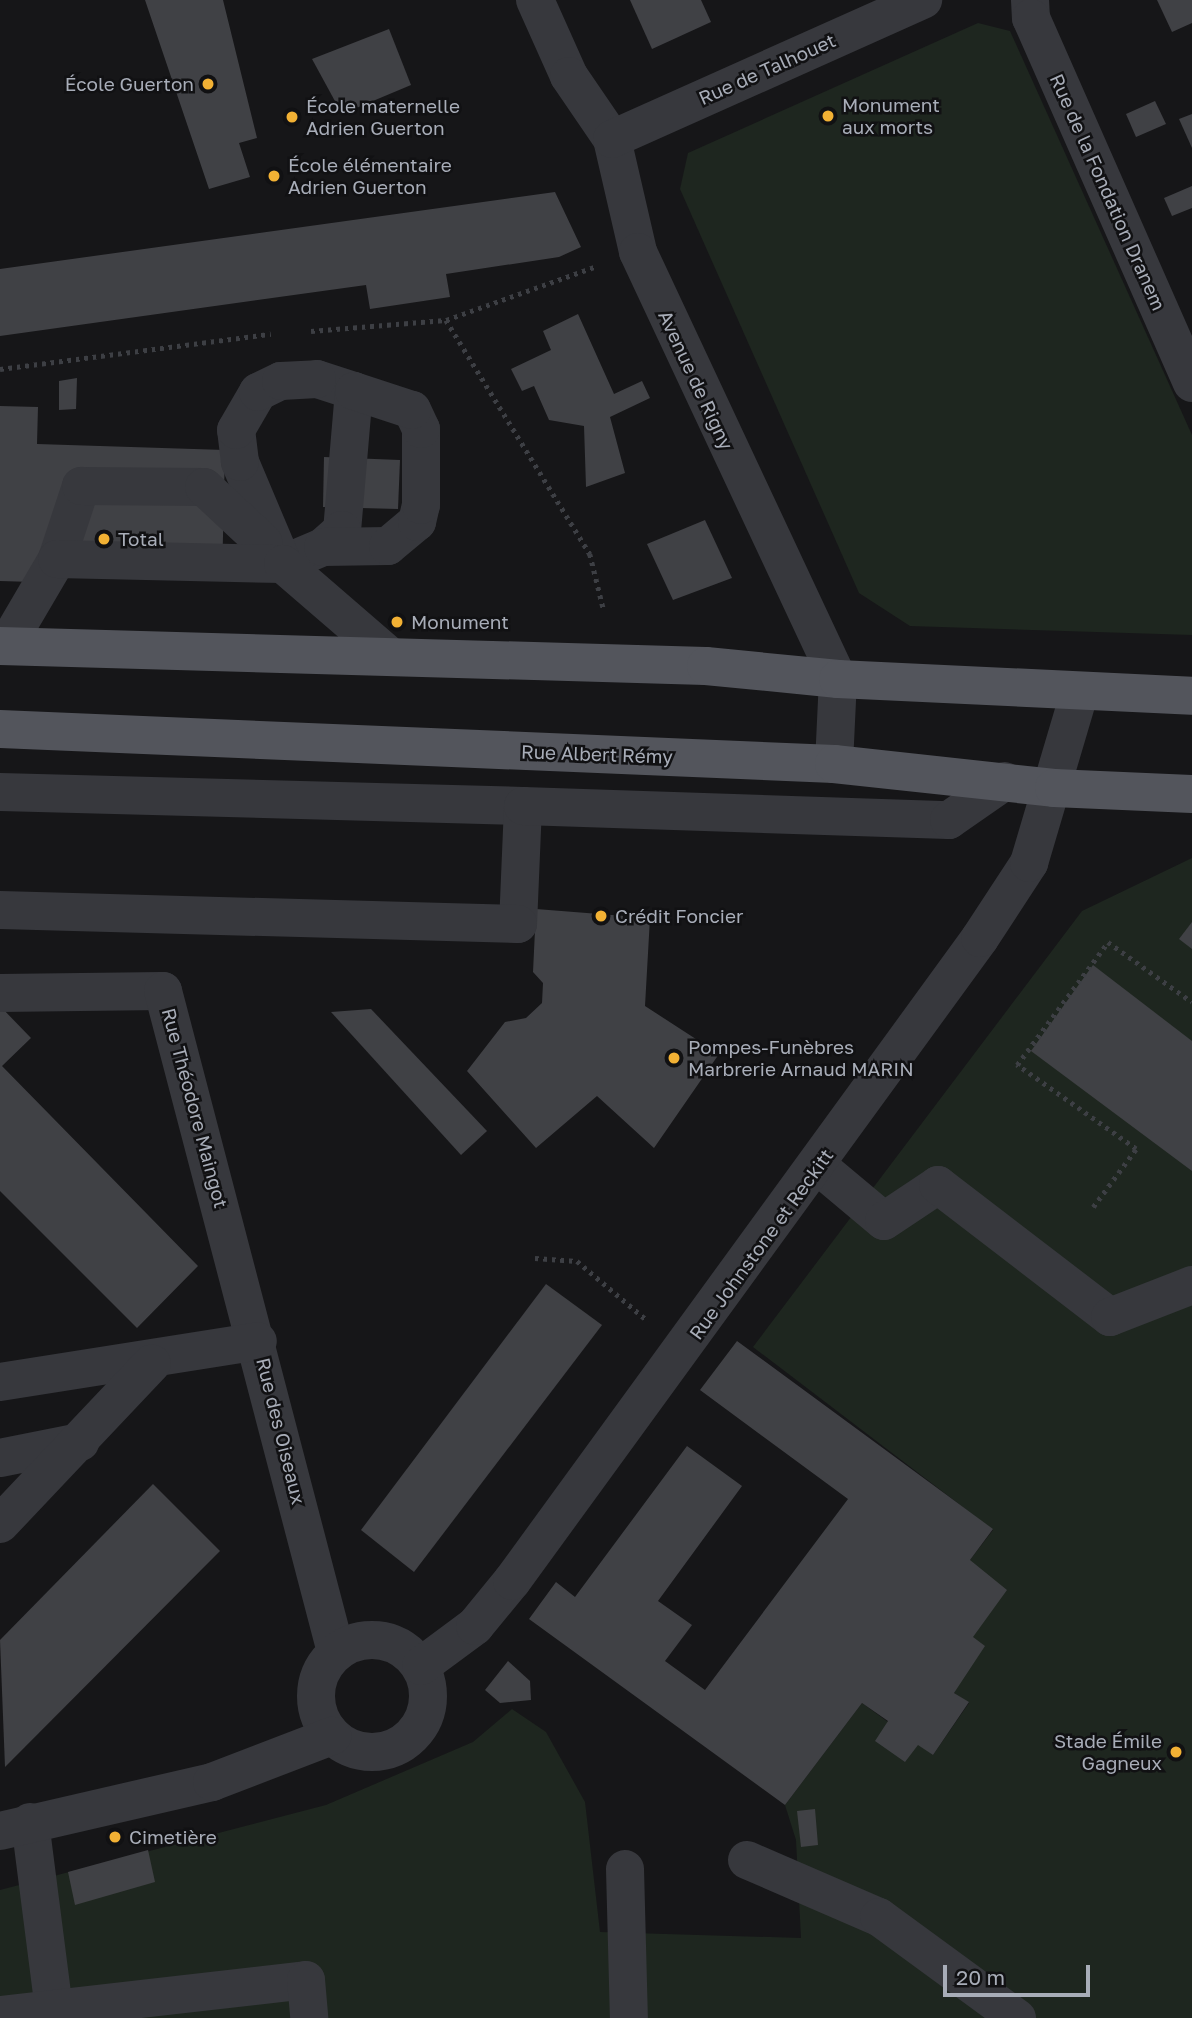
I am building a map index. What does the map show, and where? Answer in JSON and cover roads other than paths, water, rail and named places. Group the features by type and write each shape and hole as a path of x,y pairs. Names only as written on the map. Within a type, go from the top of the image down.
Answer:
{"main road":[{"path":"3,646 386,653 706,666 838,679 1192,696"},
{"name":"Rue Albert Rémy","path":"0,729 834,764 1054,788 1192,794"}],"street":[{"name":"Avenue de Rigny","path":"535,0 569,76 611,139 638,252 838,679 834,764"},
{"name":"Rue de Talhouet","path":"611,139 923,0"},
{"name":"Rue de la Fondation Dranem","path":"1030,0 1031,18 1192,383"},
{"path":"284,564 240,462 236,430 258,392 281,381 317,379 412,410 421,429 421,505 417,522 388,547 323,547"},
{"path":"57,559 284,564 323,547 342,530 354,391"},
{"path":"3,646 57,559 81,486 204,487 232,507 284,564 386,653"},
{"name":"Rue Johnstone et Reckitt","path":"421,1667 475,1626 684,1352 1029,863 1054,788 1080,691"},
{"path":"0,792 949,820 1006,781"},
{"path":"0,910 518,924 523,806"},
{"name":"Rue Théodore Maingot","path":"0,993 163,991 258,1341"},
{"path":"817,1165 884,1221 938,1185 1110,1317 1192,1285"},
{"name":"Rue des Oiseaux","path":"0,1382 152,1363 258,1341 336,1652"},
{"path":"0,1524 152,1363"},
{"path":"0,1458 80,1442"},
{"path":"372,1639 409,1652 421,1667 429,1702 414,1734 382,1752 347,1746 332,1735 319,1712 317,1684 336,1652 372,1639"},
{"path":"54,2009 15,1826 212,1782 332,1735"},
{"path":"747,1860 880,1917 1017,2018"},
{"path":"625,1869 629,2018"},
{"path":"0,2015 306,1980 309,2018"}],"place":[{"name":"École Guerton","path":"208,84"},
{"name":"Monument aux morts","path":"828,116"},
{"name":"École maternelle Adrien Guerton","path":"292,117"},
{"name":"École élémentaire Adrien Guerton","path":"274,176"},
{"name":"Total","path":"104,539"},
{"name":"Monument","path":"397,622"},
{"name":"Crédit Foncier","path":"601,916"},
{"name":"Pompes-Funèbres Marbrerie Arnaud MARIN","path":"674,1058"},
{"name":"Stade Émile Gagneux","path":"1176,1752"},
{"name":"Cimetière","path":"115,1837"}]}
